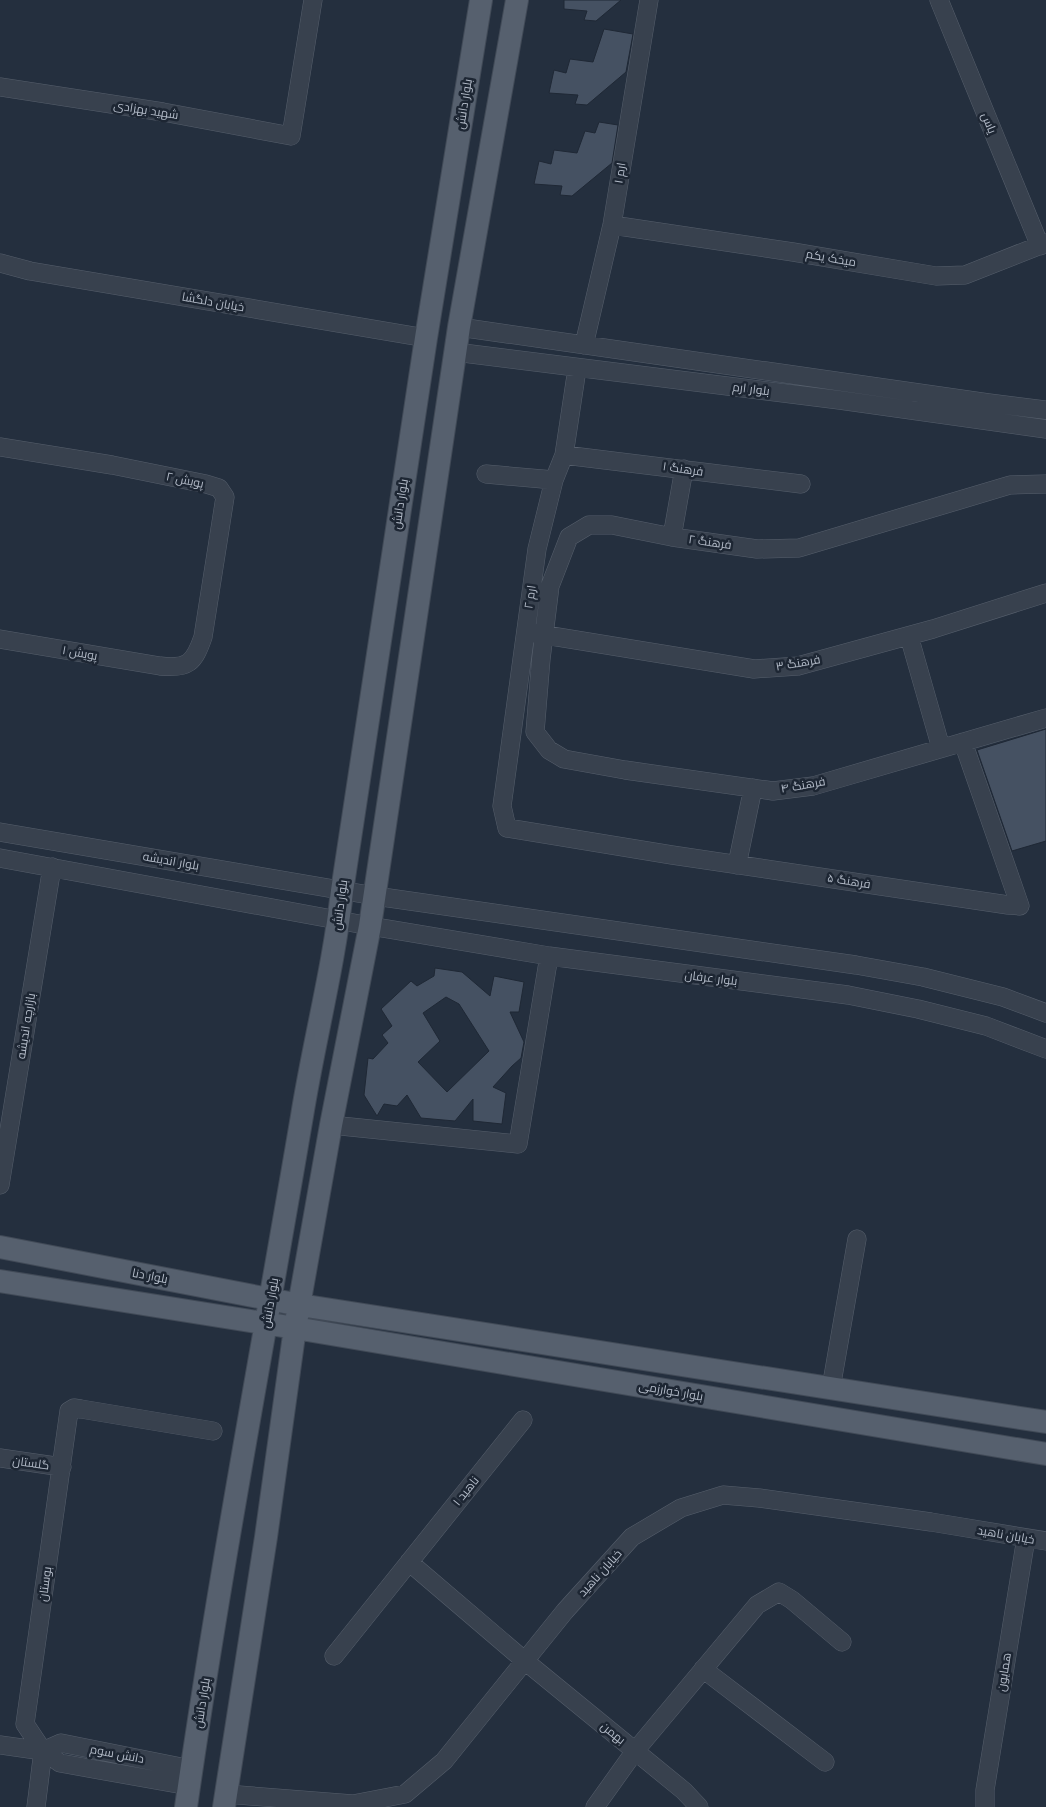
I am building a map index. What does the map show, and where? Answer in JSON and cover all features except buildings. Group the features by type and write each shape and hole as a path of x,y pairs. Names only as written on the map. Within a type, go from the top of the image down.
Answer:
{"main road":[{"name":"بلوار دانش","path":"189,1787 222,1574 306,1090 339,920 426,338 481,0"},
{"path":"225,1800 266,1537 295,1328 330,1124 370,926 455,352 517,0"},
{"name":"بلوار دنا","path":"0,1248 300,1305"},
{"path":"0,1281 266,1325 295,1328"},
{"path":"300,1305 1046,1422"},
{"name":"بلوار خوارزمی","path":"295,1328 1046,1454"}],"street":[{"name":"شهید بهزادی","path":"0,87 163,112 291,136 313,0"},
{"name":"ارم ۱","path":"584,345 612,224 648,0"},
{"name":"یاس","path":"939,0 1043,244"},
{"name":"میخک یکم","path":"612,224 936,276 965,275 1043,244"},
{"name":"خیابان دلگشا","path":"0,263 30,271 426,338"},
{"name":"بلوار ارم","path":"459,327 1046,410"},
{"path":"496,357 490,354 487,349 487,342 490,336 496,333 503,333"},
{"name":"بلوار ارم","path":"455,352 577,369 839,400 1046,429"},
{"name":"ارم ۲","path":"506,828 502,806 537,549 554,480 564,455 577,369"},
{"name":"پویش ۲","path":"0,448 112,465 219,488 225,497 203,637 198,653 192,661 177,668 160,666"},
{"name":"فرهنگ ۱","path":"564,455 801,484"},
{"path":"672,537 684,469"},
{"path":"486,474 554,480"},
{"name":"فرهنگ ۲","path":"535,732 550,586 569,537 589,525 612,525 672,537 757,549 799,548 1010,485 1046,484"},
{"name":"فرهنگ ۳","path":"525,632 754,669 798,666 909,636 1046,593"},
{"path":"909,636 941,748"},
{"name":"پویش ۱","path":"0,639 160,666"},
{"name":"فرهنگ ۴","path":"535,732 549,750 564,759 625,770 772,791 812,786 1046,718"},
{"name":"فرهنگ ۵","path":"506,828 737,865 1008,906 1020,906 963,742"},
{"path":"737,865 753,788"},
{"name":"بلوار اندیشه","path":"0,832 375,896"},
{"path":"0,858 339,920"},
{"name":"بازارچه اندیشه","path":"0,1185 52,866"},
{"path":"375,896 856,965 923,977 1003,997 1046,1013"},
{"name":"بلوار عرفان","path":"339,920 549,956 644,970 848,995 918,1009 986,1026 1046,1049"},
{"path":"330,1124 518,1144 549,956"},
{"path":"830,1388 857,1239"},
{"name":"بوستان","path":"43,1751 25,1724 69,1411 74,1408 213,1431"},
{"name":"ناهید ۱","path":"334,1656 523,1420"},
{"name":"گلستان","path":"0,1458 62,1467"},
{"name":"خیابان ناهید","path":"225,1800 353,1804 396,1802 444,1761 565,1611 632,1537 681,1508 723,1495 759,1498 931,1522 1046,1542"},
{"name":"همایون","path":"985,1807 984,1790 1026,1538"},
{"path":"409,1562 525,1661"},
{"path":"595,1807 635,1751 757,1605 780,1592 842,1642"},
{"name":"بهمن","path":"525,1661 684,1791 699,1807"},
{"path":"703,1669 826,1762"},
{"name":"دانش سوم","path":"0,1745 43,1751 60,1743 189,1787"},
{"path":"36,1807 43,1751"}]}
